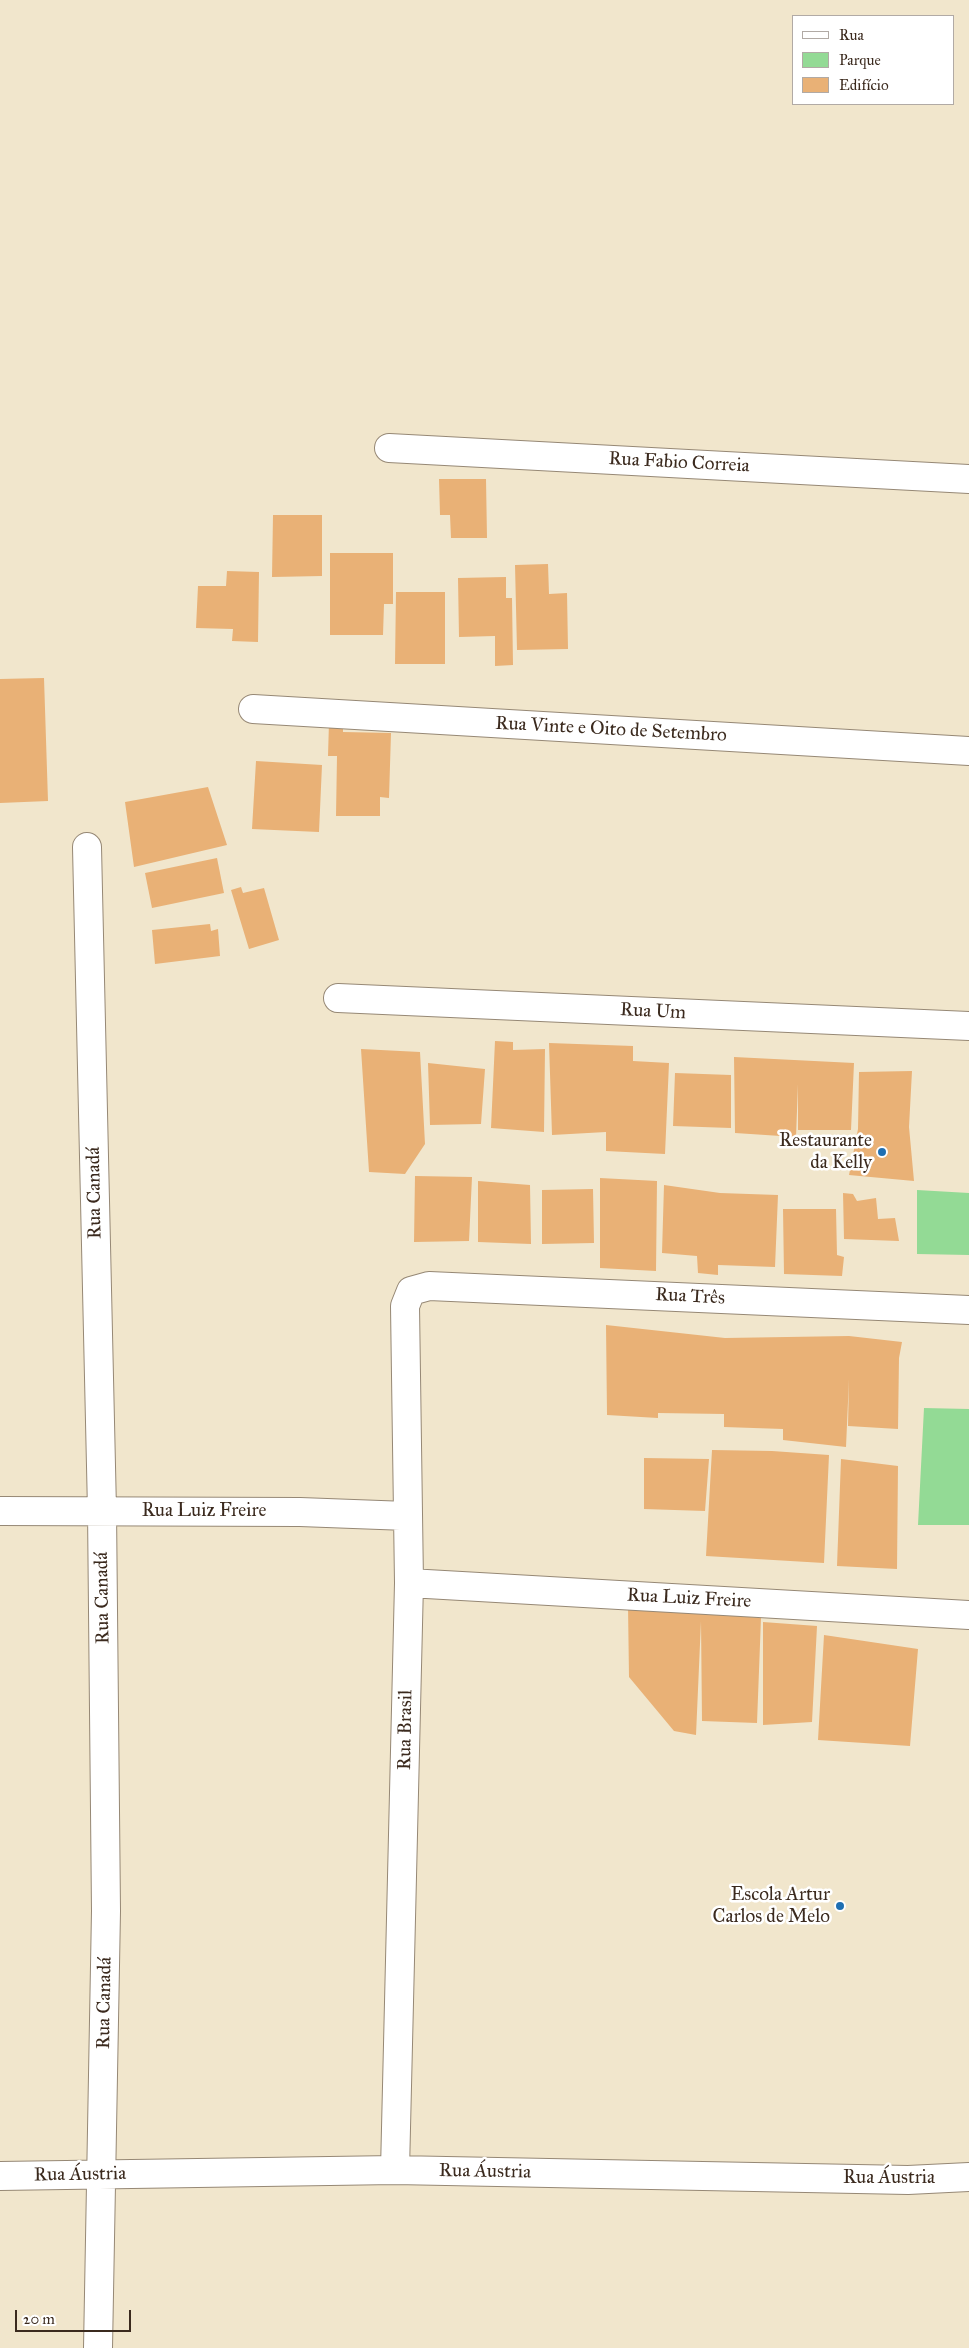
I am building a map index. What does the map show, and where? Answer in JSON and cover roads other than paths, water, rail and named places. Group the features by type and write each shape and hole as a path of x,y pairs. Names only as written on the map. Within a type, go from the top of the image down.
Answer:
{"street":[{"name":"Rua Fabio Correia","path":"389,448 969,479"},
{"name":"Rua Vinte e Oito de Setembro","path":"253,709 969,752"},
{"name":"Rua Canadá","path":"87,847 102,1510 106,1901 98,2348"},
{"name":"Rua Um","path":"338,998 969,1026"},
{"name":"Rua Três","path":"411,1291 429,1286 969,1310"},
{"name":"Rua Brasil","path":"395,2170 409,1583 405,1306 411,1291"},
{"name":"Rua Luiz Freire","path":"0,1511 300,1512 407,1516"},
{"name":"Rua Luiz Freire","path":"409,1583 969,1615"},
{"name":"Rua Áustria","path":"0,2176 395,2170 908,2180 969,2177"}],"place":[{"name":"Restaurante da Kelly","path":"882,1152"},
{"name":"Escola Artur Carlos de Melo","path":"840,1906"}]}
